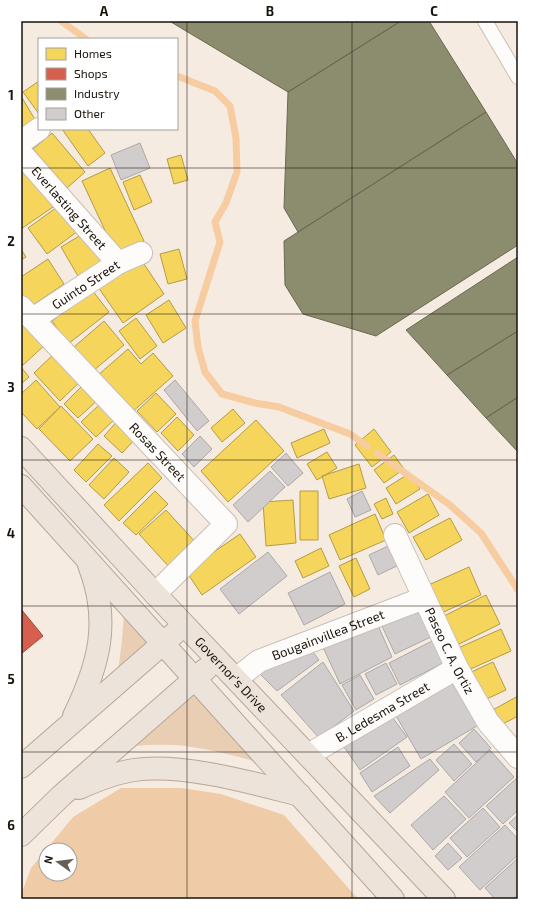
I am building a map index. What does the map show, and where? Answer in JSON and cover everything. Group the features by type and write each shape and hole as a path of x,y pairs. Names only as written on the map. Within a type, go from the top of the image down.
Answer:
{"highway":[{"name":"Governor's Drive","path":"21,448 155,594 444,899"},
{"path":"21,486 393,899"},
{"path":"70,725 94,670 101,630 99,595 87,558"},
{"path":"21,767 185,625"},
{"path":"21,835 61,796 217,659"},
{"path":"61,796 112,775 135,770 151,769 174,770 220,776 266,786 300,796"}],"street":[{"path":"21,142 38,130"},
{"name":"Everlasting Street","path":"21,153 118,263"},
{"name":"Guinto Street","path":"27,313 118,263 141,253"},
{"name":"Rosas Street","path":"27,313 226,524 155,594"},
{"name":"Paseo C. A. Ortiz","path":"395,535 457,668 488,722 518,757"},
{"name":"Bougainvillea Street","path":"236,679 259,661 424,598"},
{"name":"B. Ledesma Street","path":"308,755 457,668"}],"lane":[{"path":"485,21 518,77"}],"shaded area":[{"path":"124,613 151,643 118,672 122,640"},
{"path":"196,693 257,762 221,752 185,746 133,746"},
{"path":"121,788 181,788 221,794 284,815 358,899 21,899 21,895 31,868 38,860 38,882 78,882 78,842 52,842 73,817"}],"building: Homes":[{"path":"38,82 38,113 23,92"},
{"path":"21,96 37,123 21,133"},
{"path":"63,130 89,130 105,153 88,166"},
{"path":"52,133 85,172 67,188 33,149"},
{"path":"181,155 188,180 174,184 167,159"},
{"path":"21,157 53,207 21,229"},
{"path":"110,168 144,241 116,254 82,181"},
{"path":"140,175 152,202 134,210 123,182"},
{"path":"60,205 78,231 47,254 28,228"},
{"path":"86,232 103,262 78,276 61,247"},
{"path":"21,249 26,257 21,260"},
{"path":"179,249 187,279 168,284 160,254"},
{"path":"140,258 164,294 123,323 98,287"},
{"path":"48,259 64,284 30,307 21,294 21,277"},
{"path":"92,290 109,312 68,344 52,321"},
{"path":"169,300 186,328 163,343 146,315"},
{"path":"21,315 47,343 23,365 21,362"},
{"path":"136,318 157,346 140,359 119,331"},
{"path":"104,321 124,345 93,371 74,347"},
{"path":"59,349 85,377 60,401 34,373"},
{"path":"128,349 141,364 153,353 173,376 131,413 98,375"},
{"path":"21,367 29,377 21,384"},
{"path":"36,380 60,407 37,429 21,412 21,394"},
{"path":"85,383 100,398 78,418 64,404"},
{"path":"156,393 176,414 157,432 137,411"},
{"path":"101,403 116,418 96,437 81,422"},
{"path":"61,406 93,439 70,461 39,429"},
{"path":"233,409 245,423 222,442 211,428"},
{"path":"121,417 139,435 122,453 104,436"},
{"path":"177,417 194,435 178,451 161,433"},
{"path":"256,420 284,451 228,502 201,471"},
{"path":"324,429 330,443 297,458 291,443"},
{"path":"374,429 391,452 372,467 355,445"},
{"path":"98,444 112,456 86,482 74,470"},
{"path":"327,452 337,468 317,480 307,464"},
{"path":"394,455 404,469 384,483 374,470"},
{"path":"114,458 129,472 104,499 89,485"},
{"path":"148,463 162,478 119,521 104,505"},
{"path":"359,464 366,488 329,499 322,476"},
{"path":"410,473 420,489 396,504 386,488"},
{"path":"155,491 168,504 136,535 123,523"},
{"path":"300,491 318,491 318,540 300,540"},
{"path":"428,494 439,515 409,533 397,512"},
{"path":"386,498 393,514 382,519 374,504"},
{"path":"293,500 296,543 266,546 263,502"},
{"path":"166,510 198,545 171,569 139,534"},
{"path":"375,514 386,540 340,560 329,535"},
{"path":"450,518 462,540 426,560 413,537"},
{"path":"240,534 256,557 202,595 186,571"},
{"path":"321,548 329,566 303,578 295,561"},
{"path":"356,558 370,589 354,597 339,566"},
{"path":"469,567 481,595 437,615 424,587"},
{"path":"486,595 500,624 457,645 444,616"},
{"path":"501,629 511,651 466,671 456,649"},
{"path":"493,662 506,690 480,702 467,674"},
{"path":"518,696 518,716 497,727 489,712"}],"building: Shops":[{"path":"21,609 43,636 21,654"}],"building: Industry":[{"path":"401,21 288,92 171,22"},
{"path":"401,21 429,21 486,112 298,232 284,208 288,92"},
{"path":"486,112 518,164 518,245 376,336 303,314 285,285 284,241"},
{"path":"518,257 518,331 447,375 406,330"},
{"path":"518,331 518,397 486,418 447,375"},
{"path":"518,397 518,452 486,418"}],"building: Other":[{"path":"140,143 150,168 121,180 111,155"},
{"path":"175,380 209,421 197,431 164,390"},
{"path":"200,436 212,449 194,467 182,454"},
{"path":"286,453 303,473 288,486 271,467"},
{"path":"270,471 285,487 248,522 233,505"},
{"path":"362,491 371,510 355,517 347,499"},
{"path":"390,545 399,565 378,575 369,555"},
{"path":"268,552 287,576 239,614 220,589"},
{"path":"330,572 345,604 304,625 288,593"},
{"path":"421,605 435,635 395,654 381,624"},
{"path":"376,621 392,657 340,684 322,645"},
{"path":"434,640 445,662 400,685 389,663"},
{"path":"309,647 319,660 277,691 258,672"},
{"path":"323,662 354,711 319,738 281,695"},
{"path":"386,663 397,684 376,695 365,674"},
{"path":"360,675 374,699 356,710 342,685"},
{"path":"456,678 482,723 421,759 395,714"},
{"path":"390,714 407,737 360,770 344,747"},
{"path":"474,729 491,748 476,762 459,743"},
{"path":"454,744 472,764 454,781 436,760"},
{"path":"398,747 410,766 372,792 360,773"},
{"path":"490,750 514,777 469,818 445,792"},
{"path":"430,759 439,770 390,813 374,796"},
{"path":"518,777 518,810 503,824 486,806"},
{"path":"444,796 466,819 433,850 411,825"},
{"path":"483,808 500,827 467,857 450,838"},
{"path":"518,815 518,832 509,823"},
{"path":"505,825 518,839 518,855 480,890 459,867"},
{"path":"448,843 462,858 448,870 435,856"},
{"path":"518,858 518,895 513,899 495,899 485,888"}],"waterway":[{"path":"61,21 85,38"},
{"path":"178,76 215,91 230,106 236,138 237,172 226,203 215,222 220,242 195,321 198,347 205,372 222,394 255,403 279,407 350,434 367,446"},
{"path":"377,453 450,505 481,533 518,590"}]}
